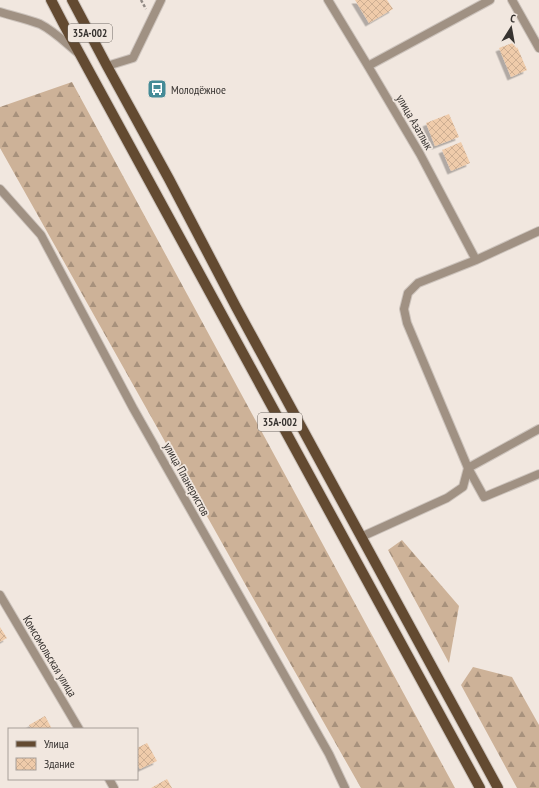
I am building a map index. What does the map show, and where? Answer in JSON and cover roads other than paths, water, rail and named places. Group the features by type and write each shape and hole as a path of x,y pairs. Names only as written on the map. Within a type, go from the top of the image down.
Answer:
{"main road":[{"name":"35А-002","path":"51,0 480,788"},
{"name":"35А-002","path":"72,0 169,179 236,307 498,788"}],"street":[{"path":"107,66 133,58 161,0"},
{"name":"улица Азатлык","path":"328,0 420,154 476,260"},
{"path":"368,66 490,0"},
{"path":"512,0 539,48"},
{"path":"0,12 40,24 57,35 81,56"},
{"name":"улица Планеристов","path":"0,189 42,235 133,408 329,754 344,788"},
{"path":"539,231 476,260 418,283 408,293 404,309 407,323 468,468 484,497 539,474"},
{"path":"361,538 447,498 463,487 468,468 539,429"},
{"name":"Комсомольская улица","path":"0,595 78,728"}],"place":[{"name":"Молодёжное","path":"157,89"}]}
